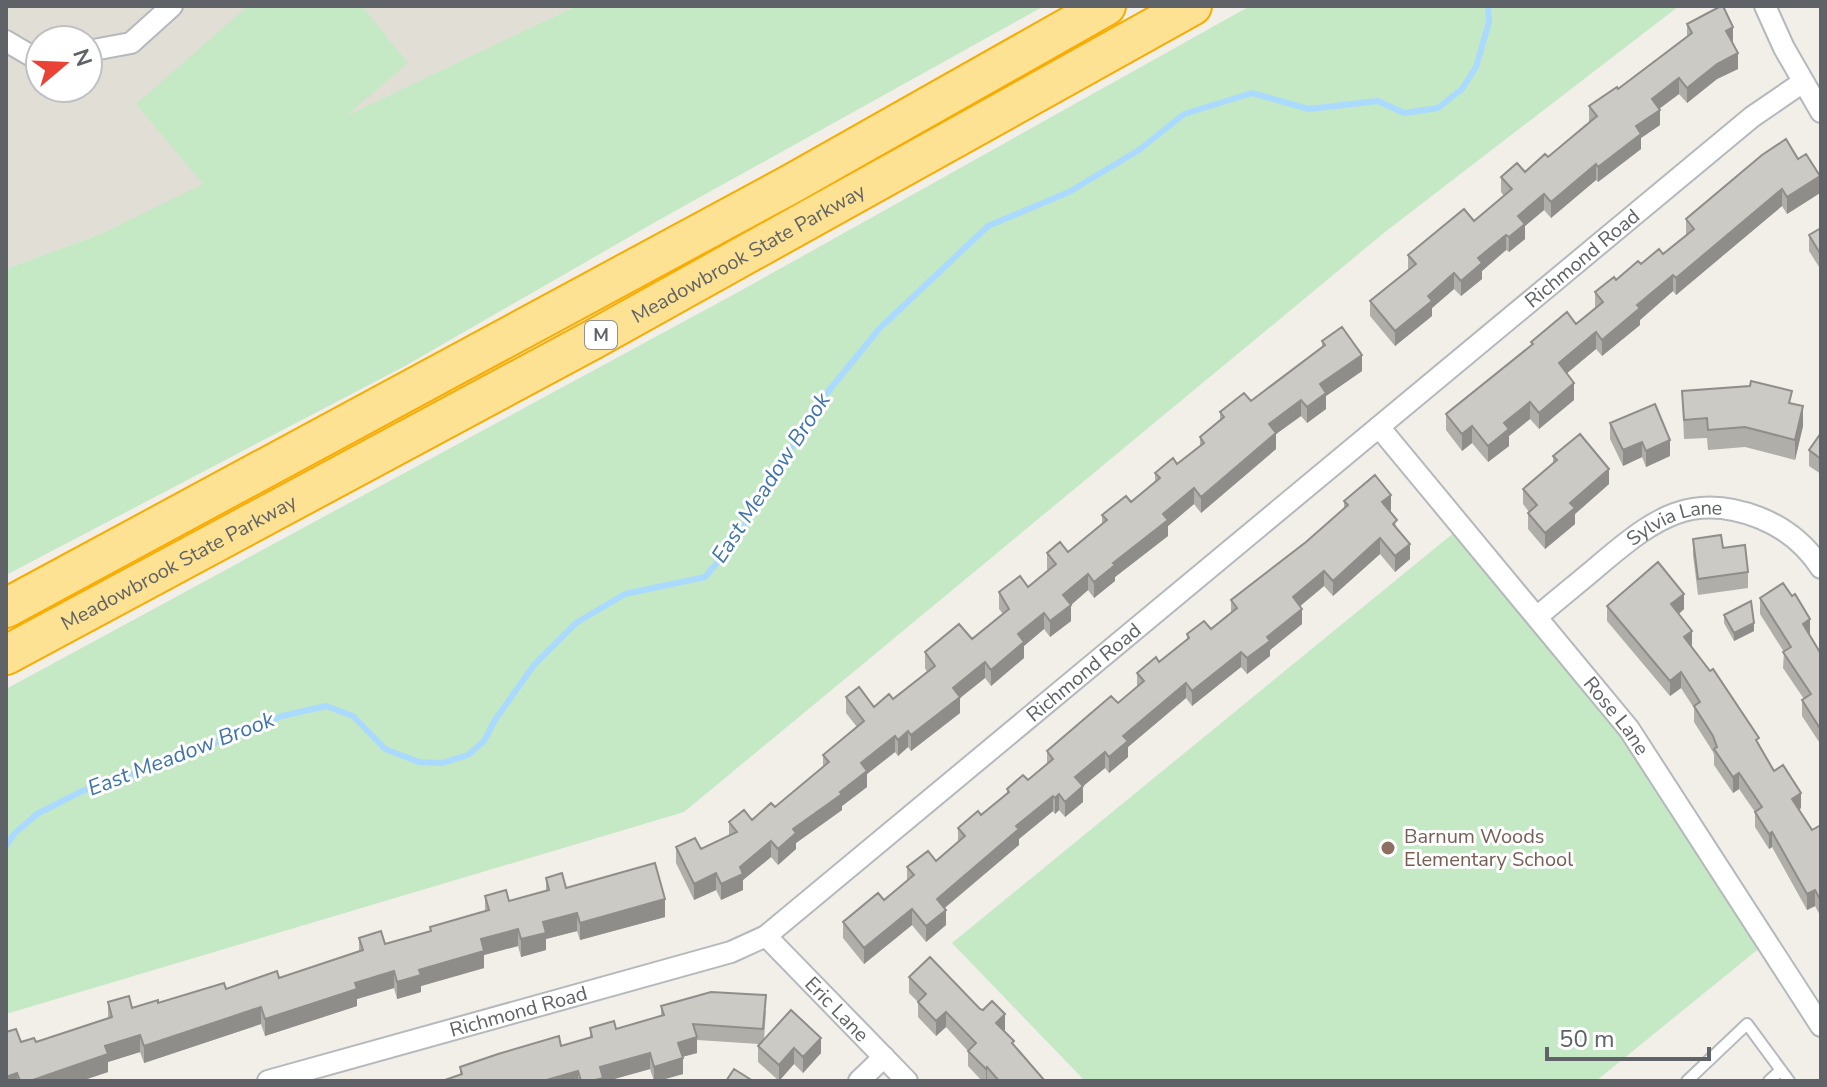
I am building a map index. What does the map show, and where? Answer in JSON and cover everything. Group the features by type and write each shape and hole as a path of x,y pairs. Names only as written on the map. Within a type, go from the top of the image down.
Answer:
{"highway":[{"name":"Meadowbrook State Parkway","path":"6,608 777,191 1106,6"},
{"name":"Meadowbrook State Parkway","path":"6,655 594,339 1192,6"}],"street":[{"path":"104,48 131,43 172,6"},
{"path":"1765,6 1821,112"},
{"path":"6,41 24,52"},
{"name":"Richmond Road","path":"268,1081 731,952 766,936 1752,117 1803,82"},
{"name":"Rose Lane","path":"1379,427 1646,753 1821,1026"},
{"name":"Sylvia Lane","path":"1537,617 1638,533 1658,519 1677,512 1711,508 1743,511 1776,524 1792,536 1821,568"},
{"name":"Eric Lane","path":"766,936 907,1081"},
{"path":"859,1081 884,1057"}],"lane":[{"path":"1687,1081 1747,1024 1789,1081"},
{"path":"1769,1081 1781,1070"}],"shaded area":[{"path":"6,6 576,6 103,233 6,269"}],"green space":[{"path":"248,6 362,6 408,63 346,116 576,6 1044,6 657,221 405,366 6,575 6,269 103,233 203,184 136,104"},
{"path":"1250,6 1679,6 1385,232 684,812 6,1014 6,689 742,290"},
{"name":"Barnum Woods Elementary School","path":"1461,527 1609,705 1767,942 1596,1081 1085,1081 952,943"}],"building":[{"path":"1721,6 1733,27 1726,31 1738,53 1717,64 1687,88 1679,78 1652,99 1660,110 1636,126 1641,134 1598,167 1596,164 1551,202 1544,194 1518,216 1525,224 1478,258 1482,263 1461,281 1454,273 1428,296 1432,301 1395,331 1370,301 1416,264 1408,255 1464,209 1474,221 1512,189 1501,177 1517,163 1525,172 1545,154 1548,157 1597,116 1589,106 1618,89 1692,33 1687,24"},
{"path":"1786,139 1798,159 1806,154 1820,176 1787,197 1782,189 1676,278 1673,275 1637,305 1640,308 1602,340 1596,332 1559,363 1574,383 1539,413 1530,402 1504,423 1509,429 1488,446 1472,426 1462,434 1446,414 1533,344 1531,342 1567,312 1576,324 1603,302 1595,292 1614,277 1616,280 1638,261 1641,264 1659,249 1663,254 1694,229 1686,219 1762,155"},
{"path":"1821,228 1821,255 1809,235"},
{"path":"1342,327 1362,355 1320,384 1326,393 1307,407 1301,400 1269,424 1276,433 1201,497 1194,488 1163,514 1168,520 1094,582 1088,574 1063,595 1071,605 1050,621 1044,613 1018,634 1024,642 991,670 985,662 953,688 960,697 911,735 908,731 898,740 895,736 861,763 867,771 840,792 842,794 793,829 796,833 778,849 771,841 740,867 743,874 721,884 716,873 694,884 676,847 695,838 701,849 737,832 729,822 744,810 752,820 771,803 775,807 829,762 823,755 864,721 846,697 859,687 874,707 889,694 893,699 935,666 925,652 959,624 972,639 1009,609 999,592 1020,576 1028,587 1056,564 1047,553 1060,542 1068,552 1107,520 1102,515 1126,496 1131,502 1160,478 1155,473 1173,458 1177,464 1204,443 1200,437 1224,417 1220,412 1244,393 1251,401 1325,345 1322,341"},
{"path":"1751,381 1792,391 1789,403 1803,406 1795,440 1745,427 1708,430 1707,418 1684,420 1682,391 1750,386"},
{"path":"1655,404 1670,440 1646,451 1642,442 1623,450 1610,423"},
{"path":"1821,433 1821,459 1809,450"},
{"path":"1580,434 1609,469 1570,503 1575,508 1545,533 1528,513 1537,505 1523,489 1557,460 1553,456"},
{"path":"1375,475 1391,495 1382,502 1397,520 1393,524 1410,544 1395,556 1380,538 1333,581 1324,571 1293,597 1302,609 1267,637 1270,641 1247,658 1241,652 1192,691 1186,683 1123,736 1128,741 1109,757 1105,752 1075,777 1083,786 1065,802 1059,794 1055,798 1053,796 937,899 946,910 926,926 912,909 864,948 843,922 878,893 884,900 914,875 907,867 928,851 936,861 965,836 958,828 978,811 981,815 1009,792 1007,789 1023,775 1028,780 1053,759 1047,751 1111,696 1118,703 1144,681 1137,673 1156,657 1159,662 1189,638 1187,634 1204,621 1211,629 1237,608 1231,600 1306,542 1348,505 1344,501"},
{"path":"1721,535 1723,548 1745,545 1748,572 1698,579 1693,539"},
{"path":"1658,562 1684,594 1671,604 1692,631 1684,637 1710,671 1713,669 1759,738 1756,740 1774,771 1783,765 1801,793 1792,799 1812,830 1821,825 1821,901 1815,890 1807,894 1772,832 1769,834 1755,812 1762,807 1739,773 1733,777 1714,749 1717,747 1713,736 1694,706 1700,702 1681,672 1670,681 1607,606"},
{"path":"1783,583 1792,596 1795,594 1810,619 1803,624 1821,654 1821,730 1802,700 1811,694 1783,652 1791,647 1760,598"},
{"path":"1751,601 1754,623 1734,633 1724,615"},
{"path":"655,863 665,899 580,923 577,913 543,922 546,933 521,939 518,929 481,939 484,951 419,970 421,975 397,982 394,971 355,983 357,989 265,1019 261,1007 144,1046 140,1035 105,1046 108,1054 30,1081 20,1081 17,1073 6,1077 6,1032 16,1029 21,1042 34,1038 36,1042 112,1017 108,1002 129,996 132,1008 224,983 226,989 277,971 279,978 363,950 359,938 381,931 385,944 489,910 485,896 506,890 509,901 549,890 546,878 562,873 566,888"},
{"path":"930,957 980,1009 983,1010 992,1001 1005,1014 996,1023 1045,1081 999,1081 968,1051 976,1043 946,1012 936,1021 918,1002 926,994 909,977"},
{"path":"711,992 766,995 763,1029 693,1024 697,1037 678,1043 683,1058 654,1067 650,1053 600,1067 603,1078 591,1081 581,1081 578,1071 543,1081 442,1081 462,1074 460,1067 498,1054 559,1036 561,1046 592,1037 590,1028 614,1021 616,1029 664,1015 661,1006"},
{"path":"791,1010 821,1038 803,1057 794,1048 779,1065 758,1046"},
{"path":"734,1069 753,1081 726,1081"}],"waterway":[{"name":"East Meadow Brook","path":"6,846 14,834 37,814 82,791 156,766 282,716 326,706 353,716 385,749 419,762 442,763 468,755 484,741 534,665 576,623 625,594 705,577 736,540 818,404 879,329 988,226 1069,192 1139,150 1184,114 1252,93 1309,109 1378,101 1404,113 1438,108 1462,89 1476,67 1489,22 1488,6"}],"place":[{"name":"Barnum Woods Elementary School","path":"1388,848"}]}
